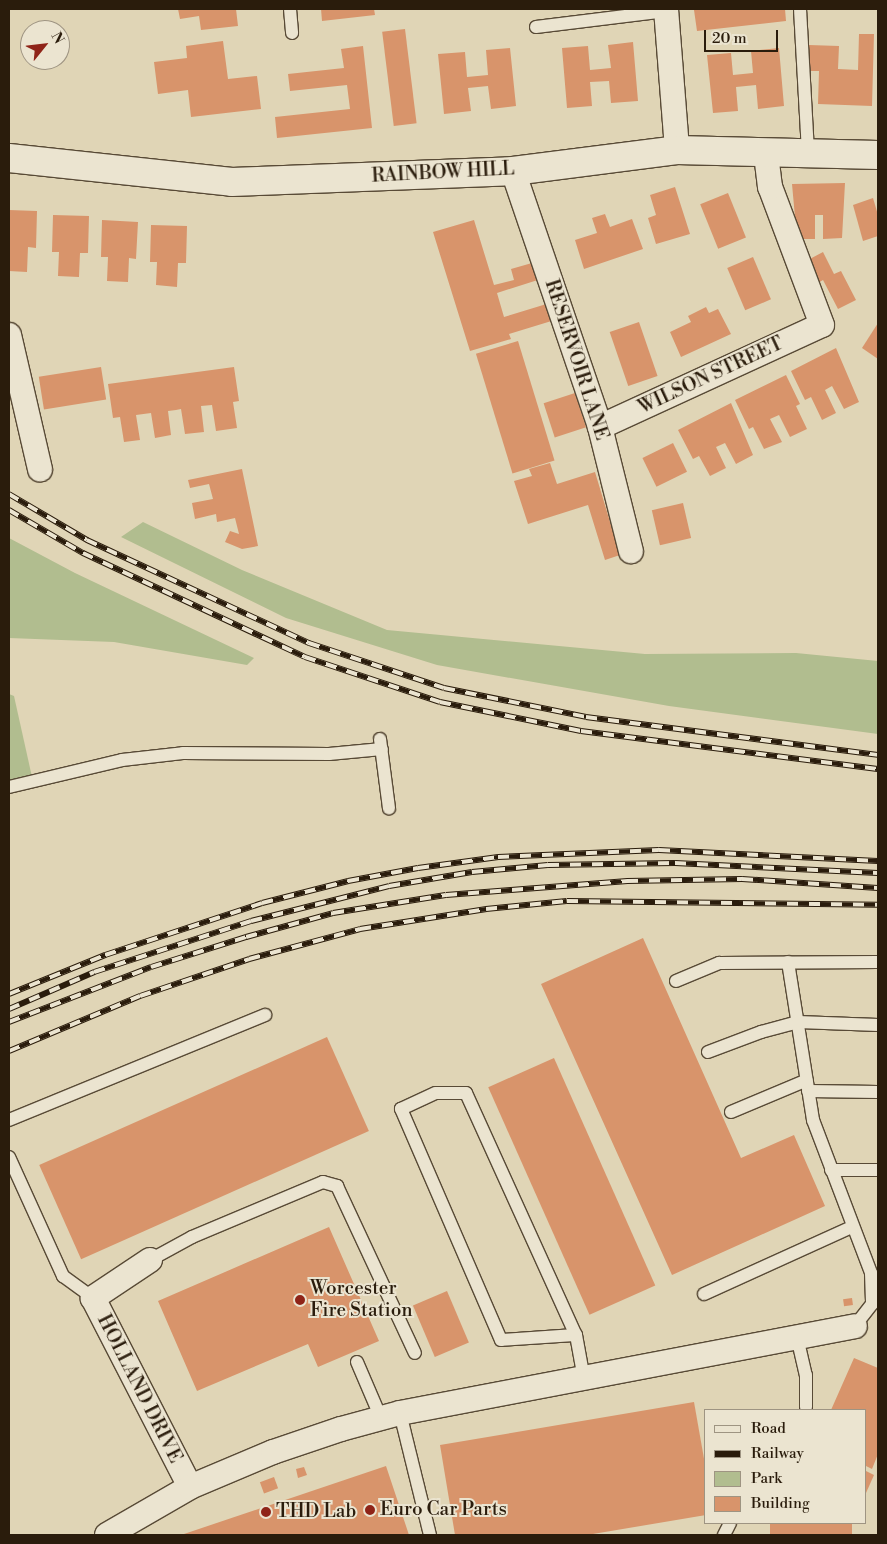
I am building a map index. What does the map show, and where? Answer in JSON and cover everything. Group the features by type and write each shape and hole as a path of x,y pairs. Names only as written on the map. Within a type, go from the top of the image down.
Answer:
{"main road":[{"name":"RAINBOW HILL","path":"9,158 232,182 513,171 678,150 766,154 878,155"}],"street":[{"path":"666,10 678,150"},
{"name":"WILSON STREET","path":"600,427 822,325 770,187 766,154"},
{"name":"RESERVOIR LANE","path":"513,171 600,427 631,551"},
{"path":"9,335 40,469"},
{"name":"HOLLAND DRIVE","path":"150,1260 93,1298 190,1487"},
{"path":"107,1535 190,1487 273,1452 390,1416 855,1326"}],"lane":[{"path":"290,9 292,33"},
{"path":"800,9 808,154"},
{"path":"536,27 666,10"},
{"path":"9,786 122,760 183,754 329,754 381,744 389,808"},
{"path":"788,962 813,1120 852,1226 872,1273 872,1304 855,1326"},
{"path":"676,981 719,963 878,962"},
{"path":"9,1120 265,1016"},
{"path":"708,1052 761,1032 798,1022 878,1025"},
{"path":"731,1112 807,1086 878,1092"},
{"path":"576,1335 501,1340 401,1109 436,1093 466,1092 576,1335 584,1379"},
{"path":"9,1157 63,1276 93,1298"},
{"path":"831,1170 878,1170"},
{"path":"150,1260 192,1236 323,1182 337,1186 415,1353"},
{"path":"704,1294 852,1226"},
{"path":"797,1337 806,1375 806,1407"},
{"path":"357,1362 390,1416 430,1535"}],"green space":[{"path":"143,522 242,570 387,630 645,654 796,653 878,661 878,734 669,706 437,665 286,618 121,537"},
{"path":"9,538 75,573 254,658 247,665 114,642 9,638"},
{"path":"9,694 14,696 32,777 9,784"}],"building":[{"path":"178,9 236,9 238,26 201,30 199,16 180,19"},
{"path":"321,9 374,9 375,15 322,21"},
{"path":"785,9 786,21 697,31 694,10"},
{"path":"405,29 417,123 394,126 382,32"},
{"path":"859,34 874,34 872,106 818,104 819,71 808,71 809,45 839,46 838,69 858,70"},
{"path":"223,41 228,79 257,76 261,109 191,117 188,90 158,94 154,62 187,58 186,46"},
{"path":"633,42 638,101 611,103 609,81 590,82 592,106 567,108 562,48 588,46 590,70 611,68 608,45"},
{"path":"363,46 372,128 277,138 275,117 350,109 347,85 290,91 288,74 344,68 341,49"},
{"path":"510,48 516,106 491,109 488,86 468,88 471,111 444,114 438,54 465,52 467,77 488,75 486,50"},
{"path":"779,48 784,106 758,109 756,85 736,87 738,111 713,113 707,55 731,53 733,75 753,73 751,51"},
{"path":"845,183 842,238 823,239 823,215 815,215 815,239 797,239 792,184"},
{"path":"675,187 690,234 656,244 648,218 656,215 650,195"},
{"path":"728,193 746,238 718,249 700,204"},
{"path":"873,198 878,215 878,236 863,241 853,205"},
{"path":"9,210 37,211 36,248 28,247 27,272 9,271"},
{"path":"605,214 610,227 632,219 643,249 584,269 575,240 597,233 592,218"},
{"path":"53,215 89,216 88,253 80,253 79,277 58,276 59,252 52,252"},
{"path":"102,220 138,222 136,259 129,258 128,282 107,281 108,257 101,257"},
{"path":"474,220 494,285 514,280 511,269 539,261 544,278 497,293 504,317 553,302 558,319 509,334 511,339 470,351 433,232"},
{"path":"151,225 187,226 186,263 178,263 177,287 156,285 157,262 150,262"},
{"path":"823,252 834,274 841,271 856,300 838,309 823,280 818,283 806,261"},
{"path":"753,257 771,299 745,310 727,268"},
{"path":"706,307 709,313 718,309 731,334 681,357 670,332 691,322 688,316"},
{"path":"639,322 658,376 628,386 610,332"},
{"path":"878,323 878,359 862,348"},
{"path":"518,341 555,461 512,473 476,354"},
{"path":"836,348 859,402 844,409 832,386 825,390 836,413 822,420 811,397 805,400 791,371"},
{"path":"101,367 106,400 44,409 39,377"},
{"path":"234,367 239,401 233,402 237,428 216,431 212,405 201,406 204,432 185,434 181,409 168,411 171,435 155,438 151,413 136,415 140,440 124,442 120,417 113,418 108,384"},
{"path":"786,375 800,404 796,406 807,429 790,437 779,415 770,419 782,442 764,449 753,427 749,429 735,400"},
{"path":"575,393 586,427 555,437 544,403"},
{"path":"731,403 753,455 736,464 725,443 716,447 726,468 710,476 699,456 693,459 678,430"},
{"path":"673,443 687,472 656,487 642,458"},
{"path":"550,463 557,484 595,472 620,555 605,560 588,505 528,524 514,481 532,476 529,469"},
{"path":"242,469 258,546 242,549 225,542 230,531 239,534 235,518 217,522 216,514 195,519 192,503 213,499 209,484 190,488 188,480"},
{"path":"683,503 691,538 660,545 652,510"},
{"path":"643,938 741,1158 794,1135 825,1206 672,1275 541,984"},
{"path":"327,1037 369,1131 81,1259 39,1165"},
{"path":"554,1058 655,1285 590,1315 488,1087"},
{"path":"329,1227 379,1341 318,1367 308,1344 197,1391 158,1301"},
{"path":"447,1291 469,1343 435,1357 413,1305"},
{"path":"852,1298 853,1305 844,1306 843,1299"},
{"path":"854,1358 878,1368 878,1454 872,1469 867,1466 867,1409 831,1409"},
{"path":"694,1402 704,1459 704,1515 587,1535 455,1535 440,1445"},
{"path":"386,1466 409,1535 181,1535"},
{"path":"304,1467 307,1475 298,1478 296,1469"},
{"path":"867,1472 874,1475 867,1491"},
{"path":"274,1477 278,1488 264,1493 260,1482"},
{"path":"770,1524 852,1524 852,1535 770,1535"}],"railway":[{"path":"9,494 87,540 309,643 444,688 586,717 878,755"},
{"path":"9,510 83,553 305,657 440,702 581,731 878,769"},
{"path":"9,994 105,955 262,903 348,881 418,868 498,857 659,850 878,861"},
{"path":"9,1009 94,972 251,921 389,886 472,872 548,865 675,863 878,873"},
{"path":"9,1022 151,967 246,937 333,913 446,895 627,881 742,879 878,888"},
{"path":"9,1051 140,996 249,959 360,929 486,909 567,901 878,905"}],"place":[{"name":"Worcester Fire Station","path":"300,1300"},
{"name":"Euro Car Parts","path":"370,1510"},
{"name":"THD Lab","path":"266,1512"}]}
